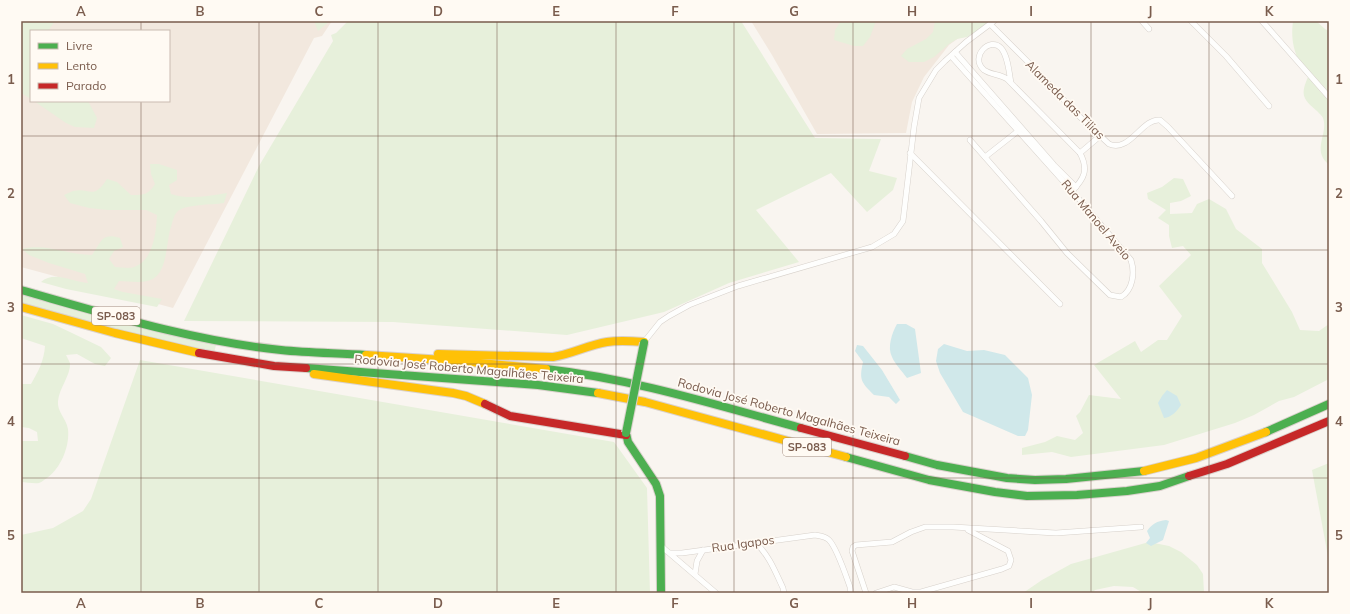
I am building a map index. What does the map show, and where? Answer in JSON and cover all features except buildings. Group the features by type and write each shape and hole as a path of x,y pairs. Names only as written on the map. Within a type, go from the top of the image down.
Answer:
{"main road":[{"name":"Rodovia José Roberto Magalhães Teixeira","path":"21,290 142,324 212,339 281,350 501,364 566,371 607,378 648,386 937,465 1007,478 1035,480 1066,479 1139,472 1196,458 1272,430 1329,404"},
{"name":"Rodovia José Roberto Magalhães Teixeira","path":"21,307 138,339 208,356 274,366 508,382 567,388 605,394 645,402 930,480 995,492 1027,496 1084,495 1160,486 1227,464 1329,421"},
{"path":"358,355 468,354 554,357 569,354 602,343 617,341 644,343 626,434 630,447 656,484 660,496 662,546 661,593"},
{"path":"274,366 302,372 453,393 466,396 510,416 626,434"}],"street":[{"path":"1142,21 1149,29"},
{"path":"1191,21 1226,56 1268,106"},
{"path":"1262,21 1329,97"},
{"path":"644,343 660,322 714,294 763,278 872,247 894,234 903,221 910,153 919,98 936,70 966,42 992,23"},
{"name":"Alameda das Tilias","path":"992,23 1080,117 1109,144 1118,145 1132,138 1153,121 1160,120 1232,196"},
{"path":"955,52 1074,189 1084,176 1085,167 1080,153 1005,77 985,70 981,66 978,58 984,48 992,45 999,46 1001,48 1007,62 1011,83"},
{"name":"Rua Manoel Aveio","path":"951,56 1018,131 1074,189 1131,260 1134,268 1131,284 1126,294 1121,297 1110,295 1067,253 1041,220 970,140"},
{"path":"985,157 1018,131"},
{"path":"1080,153 1100,136"},
{"path":"910,153 1060,304"},
{"path":"866,593 852,551 853,547 856,545 892,542 911,532 925,528 953,527 1056,533 1141,528"},
{"path":"876,593 894,587 912,592 921,592 1009,566 1011,560 1008,552 965,528"},
{"name":"Rua Igapos","path":"671,553 682,553 815,535 824,537 831,541 844,569 851,593"},
{"path":"755,542 769,557 784,593"},
{"path":"662,546 716,593"},
{"path":"695,574 697,561 703,550"}],"shaded area":[{"path":"21,21 332,21 322,36 314,38 173,308 21,267"},
{"path":"751,21 982,21 949,45 924,77 912,102 906,133 817,134"}],"green space":[{"path":"21,21 55,21 49,30 30,30 30,98 21,93"},
{"path":"314,21 330,21 318,31"},
{"path":"348,21 741,21 815,138 881,139 869,171 897,178 893,190 867,212 831,173 756,210 799,262 729,283 664,312 567,335 393,322 184,321 259,166 333,41 331,35 336,33"},
{"path":"841,21 876,21 870,37 863,46 854,46 834,40 835,30"},
{"path":"935,21 992,21 967,37 957,39 934,57 924,62 909,62 901,56 907,49 926,39 933,32"},
{"path":"1293,21 1316,21 1329,31 1329,165 1323,159 1321,153 1324,128 1323,118 1304,96 1304,88 1308,77 1297,57 1293,44"},
{"path":"35,102 89,102 97,118 94,128 75,127 66,123"},
{"path":"150,164 159,164 177,170 177,180 169,185 171,194 192,197 227,193 224,203 192,206 181,209 177,212 170,230 162,268 154,279 137,282 119,281 114,289 162,299 157,307 66,289 41,282 52,277 58,277 88,283 85,274 49,263 29,255 22,249 40,247 92,255 102,240 109,236 120,238 123,247 114,251 109,259 115,267 132,268 146,258 153,245 157,215 146,210 108,210 89,208 70,203 64,195 79,190 91,192 98,190 107,179 117,182 131,195 145,194 155,184 151,174"},
{"path":"1174,178 1183,179 1191,196 1181,201 1170,203 1170,214 1192,213 1197,204 1209,199 1226,209 1236,229 1262,249 1262,263 1292,312 1300,330 1319,331 1329,324 1329,379 1294,397 1279,401 1254,415 1235,423 1164,445 1071,457 1052,452 1022,455 1022,448 1045,442 1057,436 1075,440 1083,433 1076,416 1080,412 1089,395 1121,399 1094,365 1135,341 1141,352 1158,340 1167,340 1182,316 1159,286 1191,255 1183,246 1172,248 1169,236 1169,225 1158,218 1166,210 1148,199 1147,193 1162,187"},
{"path":"21,294 216,345 214,353 156,340 21,303"},
{"path":"21,315 53,324 72,333 101,347 111,358 105,366 95,364 77,354 66,355 70,363 70,368 60,391 58,405 68,429 68,442 64,456 56,469 40,483 21,482 21,441 38,441 37,432 29,428 21,427 21,384 31,384 42,361 45,346 21,338"},
{"path":"140,360 614,442 647,488 650,593 21,593 21,535 53,528 83,511 91,499"},
{"path":"1329,463 1329,562 1312,470"},
{"path":"1149,542 1169,546 1181,552 1197,565 1203,574 1204,593 1143,593 1133,587 1114,586 1095,590 1092,593 1023,593 1042,580 1071,564"}],"water":[{"path":"897,324 906,324 915,329 921,373 907,378 892,357 890,349 893,332"},
{"path":"944,344 967,351 984,350 1005,355 1028,378 1032,395 1028,430 1025,436 1018,436 963,412 940,373 936,361 938,349"},
{"path":"857,345 863,346 882,370 900,400 896,404 889,397 874,395 864,384 861,377 863,362 855,351"},
{"path":"1167,390 1177,396 1181,405 1172,415 1164,418 1158,403"},
{"path":"1166,520 1169,521 1163,540 1151,546 1146,543 1150,538 1147,531 1157,522"}],"traffic: fast":[{"path":"21,290 150,326 215,340 281,350 366,355"},
{"path":"626,433 644,343"},
{"path":"306,368 538,385 598,393"},
{"path":"546,369 579,373 643,386 801,428"},
{"path":"1266,432 1329,404"},
{"path":"626,433 628,442 656,484 660,496 661,593"},
{"path":"905,456 937,465 1007,478 1035,480 1066,479 1144,471"},
{"path":"846,457 929,480 995,492 1027,496 1077,495 1127,491 1160,486 1189,476"}],"traffic: slow":[{"path":"21,307 115,333 199,353"},
{"path":"438,354 553,357 607,342 644,342"},
{"path":"366,355 459,361 546,369"},
{"path":"314,374 453,393 466,396 485,404"},
{"path":"598,393 645,402 846,457"},
{"path":"1144,471 1196,458 1266,432"}],"traffic: jam":[{"path":"199,353 274,366 306,368"},
{"path":"485,404 510,416 626,435"},
{"path":"1189,476 1227,464 1329,421"},
{"path":"801,428 905,456"}]}
